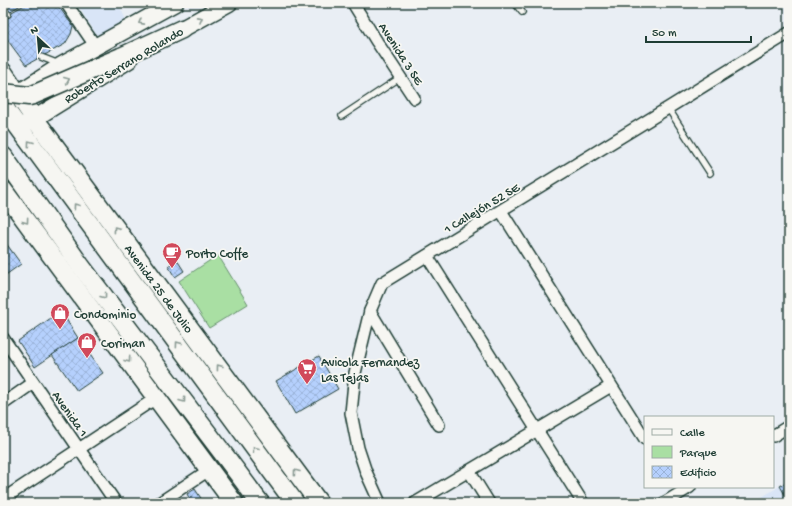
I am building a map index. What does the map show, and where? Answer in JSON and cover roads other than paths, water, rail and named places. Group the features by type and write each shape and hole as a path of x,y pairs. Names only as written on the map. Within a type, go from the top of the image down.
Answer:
{"main road":[{"name":"Roberto Serrano Rolando","path":"8,96 96,47 156,7 175,3"},
{"name":"Roberto Serrano Rolando","path":"19,128 146,50 229,3"},
{"path":"8,96 33,95 182,29"},
{"name":"Avenida 25 de Julio","path":"3,72 8,96 34,118 319,503"},
{"name":"Avenida 25 de Julio","path":"3,106 295,503"},
{"path":"3,156 80,265 260,503"},
{"path":"3,190 209,470 228,501"}],"street":[{"path":"66,3 96,47"},
{"name":"Avenida 3 SE","path":"353,3 414,98"},
{"name":"1 Callejón 52 SE","path":"380,503 366,472 358,448 351,413 355,373 370,311 382,283 789,33"},
{"path":"501,211 644,437"},
{"path":"427,256 583,503"},
{"path":"370,311 439,425"},
{"name":"Avenida 1","path":"3,338 116,503"},
{"path":"3,404 34,383"},
{"path":"415,503 611,386"},
{"path":"3,499 156,398"},
{"path":"774,435 789,426"},
{"path":"159,503 209,470"},
{"path":"469,471 489,503"},
{"path":"664,503 677,490"}],"lane":[{"path":"515,3 522,12"},
{"path":"41,57 62,65"},
{"path":"342,116 401,77"},
{"path":"668,108 710,173"}],"place":[{"name":"Porto Coffe","path":"172,269"},
{"name":"Condominio","path":"60,330"},
{"name":"Coriman","path":"87,359"},
{"name":"Avicola Fernandez Las Tejas","path":"307,385"}]}
